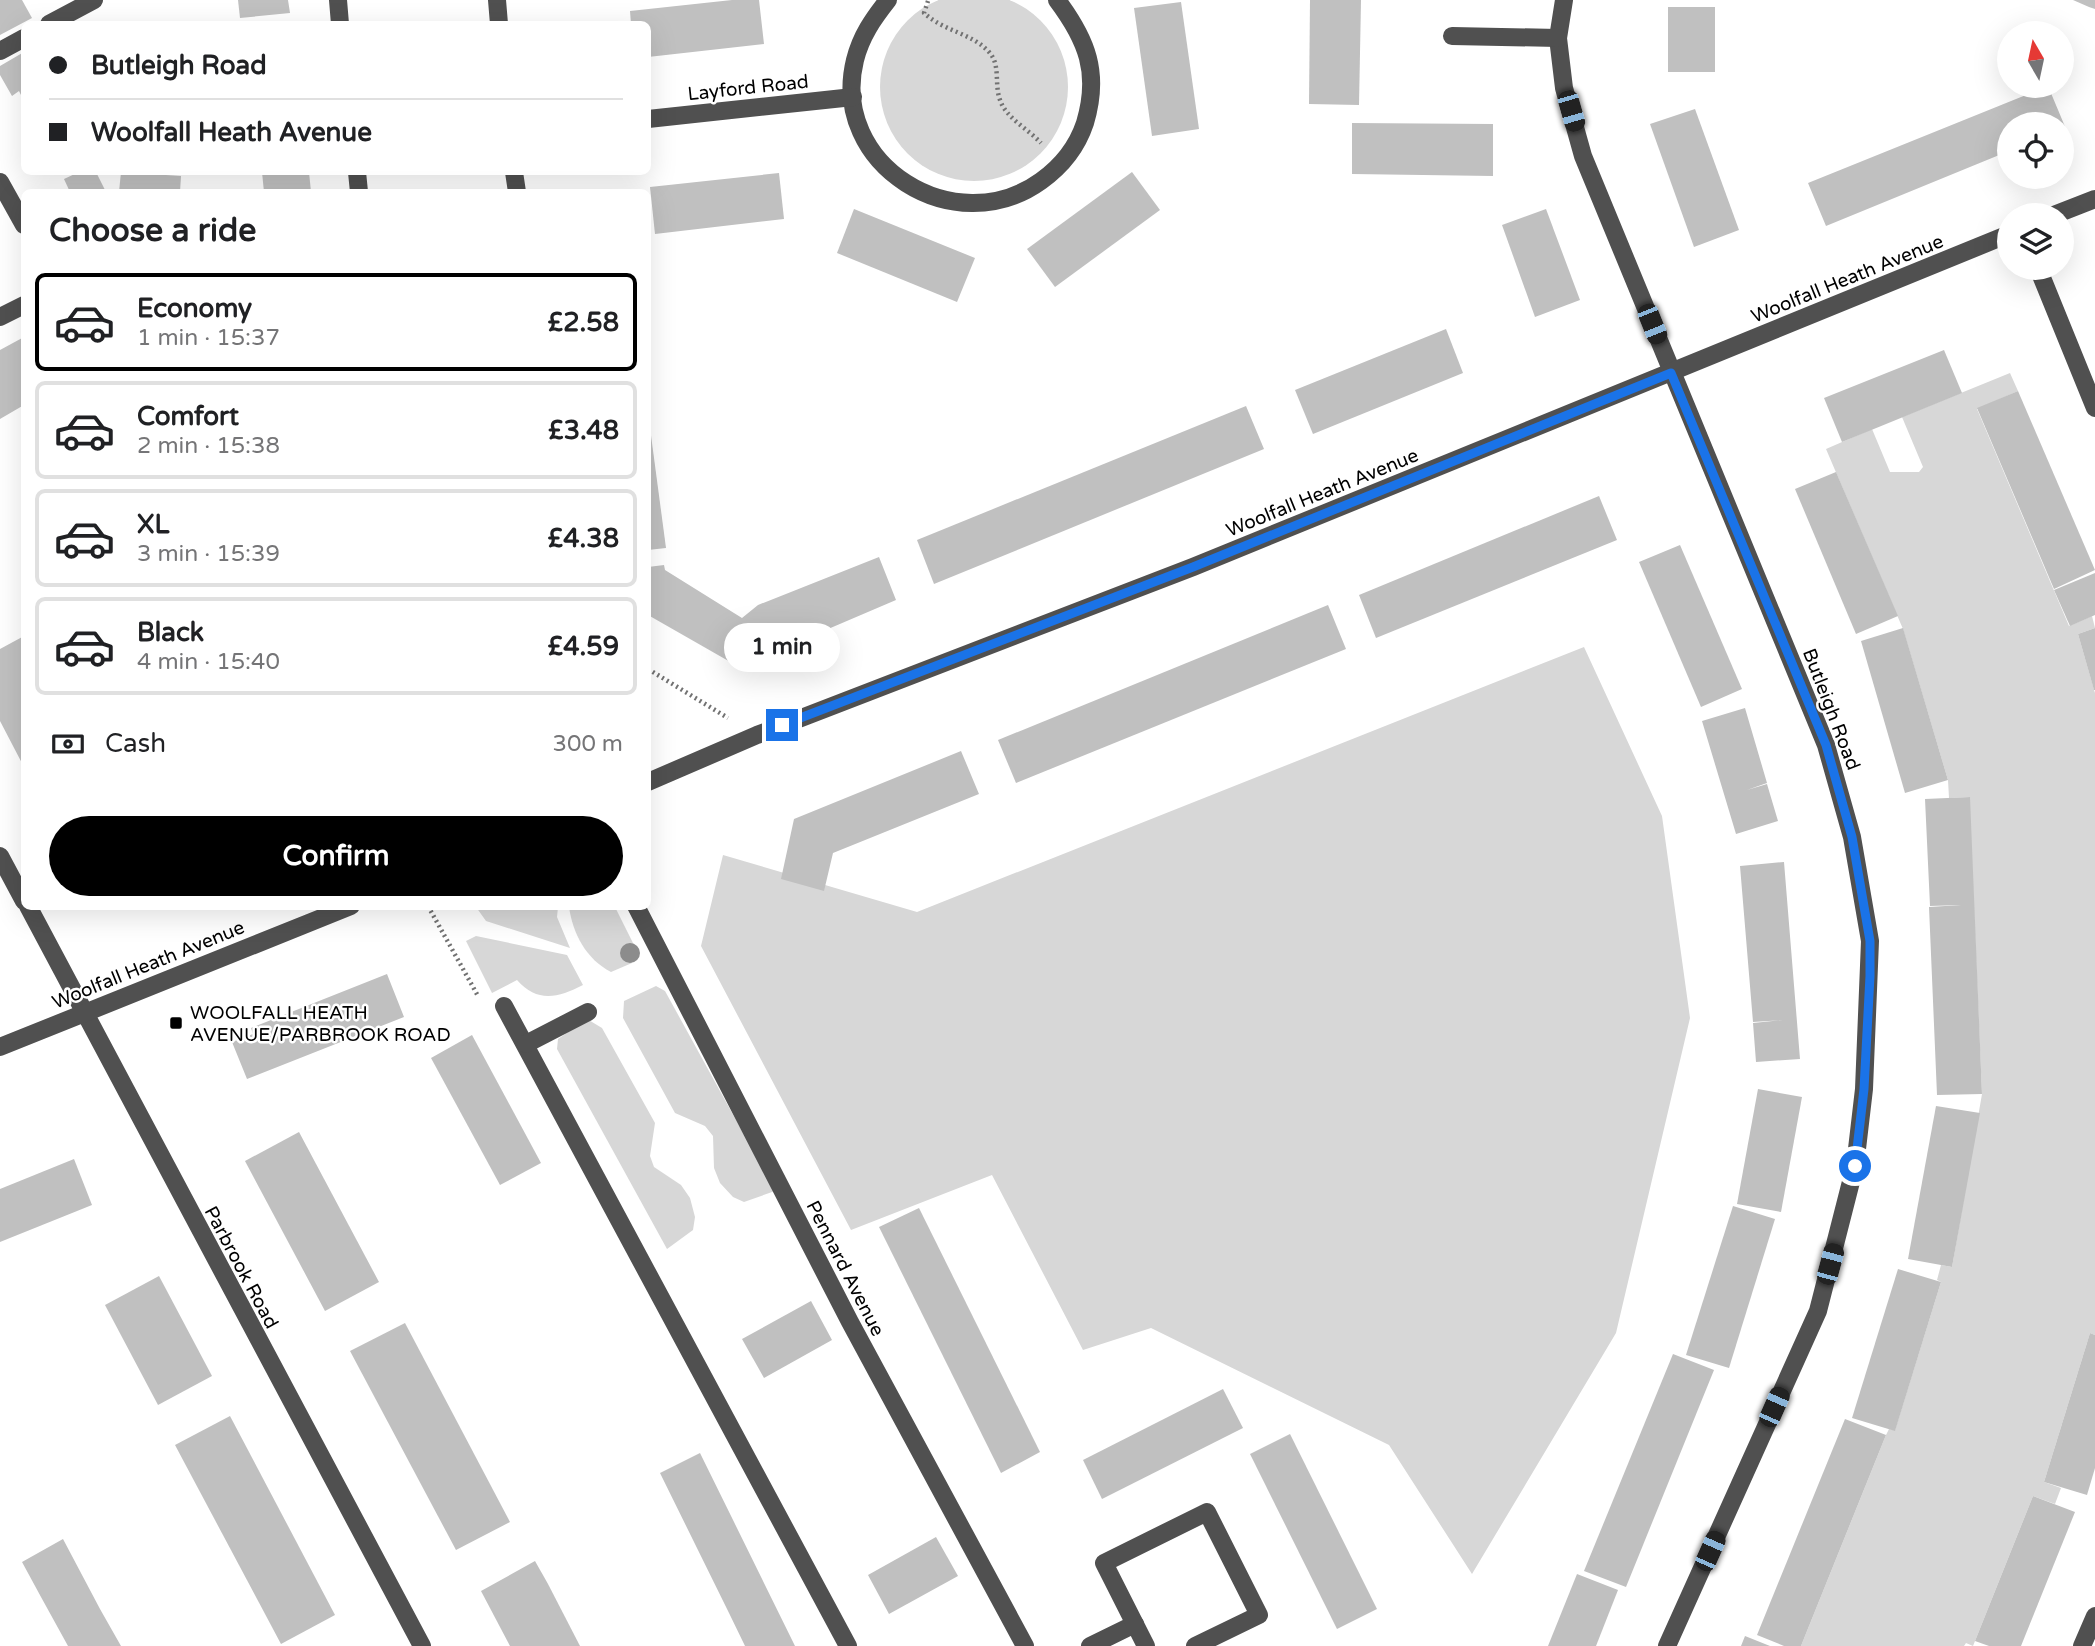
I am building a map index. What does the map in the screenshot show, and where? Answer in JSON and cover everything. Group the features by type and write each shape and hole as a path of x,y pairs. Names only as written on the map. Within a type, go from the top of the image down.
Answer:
{"street":[{"path":"55,21 94,0"},
{"path":"338,0 341,21"},
{"path":"497,0 499,21"},
{"path":"888,0 866,28 854,62 853,97 863,135 884,166 915,190 951,203 990,204 1026,192 1057,169 1080,138 1091,102 1091,63 1078,27 1057,0"},
{"name":"Butleigh Road","path":"1564,0 1559,38 1564,88 1583,156 1838,778 1870,941 1864,1089 1855,1166 1818,1311 1667,1646"},
{"path":"1452,36 1559,38"},
{"path":"0,51 21,40"},
{"name":"Layford Road","path":"651,119 853,97"},
{"path":"0,182 21,220"},
{"path":"2074,207 2095,199"},
{"name":"Woolfall Heath Avenue","path":"651,781 757,735 1193,567 1997,239"},
{"path":"2043,280 2095,408"},
{"path":"0,317 21,306"},
{"path":"0,856 21,895"},
{"name":"Parbrook Road","path":"29,910 422,1646"},
{"name":"Woolfall Heath Avenue","path":"0,1047 341,910"},
{"name":"Pennard Avenue","path":"638,910 850,1322 1025,1646"},
{"path":"504,1006 848,1646"},
{"path":"526,1044 588,1012"},
{"path":"1146,1646 1104,1563 1207,1511 1259,1615 1195,1646"},
{"path":"2082,1646 2095,1616"},
{"path":"1090,1646 1135,1624"}],"path":[{"path":"928,2 924,13 933,22 944,29 976,40 994,58 1000,101 1007,112 1046,149"},
{"path":"651,671 757,735"},
{"path":"430,910 485,1011 504,1006"}],"shaded area":[{"path":"942,-1 1006,-1 1026,9 1041,20 1052,35 1061,51 1066,69 1066,105 1061,123 1052,139 1041,154 1026,165 1010,174 992,179 956,179 938,174 922,165 907,154 896,139 887,123 882,105 880,87 887,51 907,20"},
{"path":"2010,373 2018,391 1977,409 2069,626 2092,616 2095,628 2078,634 2095,693 2095,1335 2090,1333 2044,1482 2061,1488 2055,1504 2033,1496 1973,1646 1966,1643 1964,1646 1801,1646 1886,1435 1889,1429 1895,1430 1941,1282 1937,1280 1941,1265 1952,1267 1982,1094 1969,797 1949,798 1948,780 1903,629 1826,449 1872,429 1890,472 1919,472 1923,467 1902,417"},
{"path":"1584,647 1662,816 1690,1018 1616,1333 1472,1574 1389,1445 1151,1328 1083,1350 992,1175 851,1230 701,946 723,855 917,912"},
{"path":"478,910 558,910 557,917 570,948 486,921"},
{"path":"570,910 616,910 634,945 632,963 611,972 602,967 582,945"},
{"path":"476,936 567,955 583,985 565,993 548,996 532,992 517,980 492,993 466,941"},
{"path":"656,986 665,991 775,1191 744,1202 733,1197 720,1183 714,1168 713,1136 705,1126 675,1113 623,1018 624,1001"},
{"path":"587,1019 602,1028 655,1123 650,1156 654,1167 681,1185 690,1198 695,1217 693,1230 667,1249 557,1049 558,1039"}],"building":[{"path":"0,0 22,0 32,18 21,21 21,24 0,35"},
{"path":"238,0 288,0 290,13 240,18"},
{"path":"732,0 759,0 764,44 651,57 651,21 631,21 630,11"},
{"path":"1310,0 1361,0 1359,105 1309,104"},
{"path":"2073,0 2095,0 2095,9 2089,7"},
{"path":"1181,2 1199,129 1152,136 1134,8"},
{"path":"1668,7 1715,7 1715,72 1668,72"},
{"path":"21,54 21,95 19,91 12,96 0,75 0,66"},
{"path":"2018,98 2053,98 2059,112 1997,112 1997,156 1826,226 1808,183"},
{"path":"1695,109 1739,230 1694,247 1650,124"},
{"path":"1352,123 1493,124 1493,176 1352,174"},
{"path":"1132,172 1160,210 1055,287 1027,249"},
{"path":"779,173 784,219 655,234 650,187"},
{"path":"73,175 98,175 104,189 69,189 64,179"},
{"path":"121,175 181,176 180,189 119,189"},
{"path":"262,175 309,175 311,189 264,189"},
{"path":"854,209 975,258 957,302 837,253"},
{"path":"1546,209 1580,300 1535,317 1502,225"},
{"path":"1446,329 1463,373 1313,434 1295,390"},
{"path":"21,339 21,407 0,419 0,350"},
{"path":"1944,350 1962,393 1842,442 1824,398"},
{"path":"2018,391 2095,570 2054,589 1977,408"},
{"path":"1246,406 1264,449 934,584 917,540"},
{"path":"651,436 666,548 651,550"},
{"path":"1836,472 1898,616 1856,634 1795,489"},
{"path":"1599,496 1617,540 1376,638 1359,595"},
{"path":"1680,545 1742,689 1701,707 1639,562"},
{"path":"879,557 896,600 739,667 651,617 651,567 664,565 665,570 742,618 758,605"},
{"path":"2095,573 2095,615 2070,626 2054,590"},
{"path":"1328,605 1346,649 1016,783 998,740"},
{"path":"1903,628 1948,780 1905,793 1861,641"},
{"path":"2095,628 2095,690 2094,690 2078,634"},
{"path":"21,638 21,761 0,721 0,649"},
{"path":"1745,708 1767,783 1747,790 1767,784 1778,821 1736,834 1702,721"},
{"path":"961,751 979,794 833,853 824,891 781,879 794,819"},
{"path":"1970,797 1982,1094 1937,1095 1929,907 1961,905 1930,906 1925,799"},
{"path":"1784,862 1800,1059 1756,1062 1753,1023 1783,1020 1753,1022 1740,866"},
{"path":"387,974 404,1017 247,1079 232,1042 253,1034 251,1028"},
{"path":"472,1035 541,1163 500,1185 431,1058"},
{"path":"1758,1089 1802,1097 1781,1212 1737,1204"},
{"path":"1936,1106 1980,1113 1952,1267 1908,1259"},
{"path":"299,1132 379,1282 325,1311 245,1161"},
{"path":"74,1159 92,1205 0,1242 0,1189"},
{"path":"1733,1206 1775,1219 1729,1368 1686,1355"},
{"path":"919,1208 1040,1452 1001,1473 879,1227"},
{"path":"1898,1269 1941,1282 1895,1431 1852,1418"},
{"path":"159,1276 212,1376 158,1405 105,1305"},
{"path":"811,1301 832,1340 764,1378 742,1339"},
{"path":"405,1323 510,1522 456,1550 350,1351"},
{"path":"2090,1333 2095,1335 2095,1468 2087,1495 2044,1482"},
{"path":"1673,1354 1714,1370 1626,1587 1584,1571"},
{"path":"1223,1389 1243,1428 1102,1499 1083,1460"},
{"path":"230,1416 335,1615 281,1644 175,1445"},
{"path":"1845,1419 1886,1435 1801,1646 1784,1646 1757,1635"},
{"path":"1290,1434 1377,1609 1337,1629 1250,1454"},
{"path":"700,1453 795,1646 745,1646 660,1473"},
{"path":"2033,1496 2075,1512 2021,1646 1989,1646 1975,1641"},
{"path":"936,1537 958,1576 889,1614 868,1575"},
{"path":"63,1539 121,1646 68,1646 22,1562"},
{"path":"535,1561 580,1646 510,1646 481,1591"},
{"path":"1577,1574 1618,1590 1596,1646 1548,1646"},
{"path":"1745,1636 1770,1646 1741,1646"}],"place":[{"name":"WOOLFALL HEATH AVENUE/PARBROOK ROAD","path":"176,1023"}],"route":[{"path":"782,725 1193,567 1671,373 1826,745 1838,778 1852,837 1870,941 1864,1089 1855,1166"}]}
